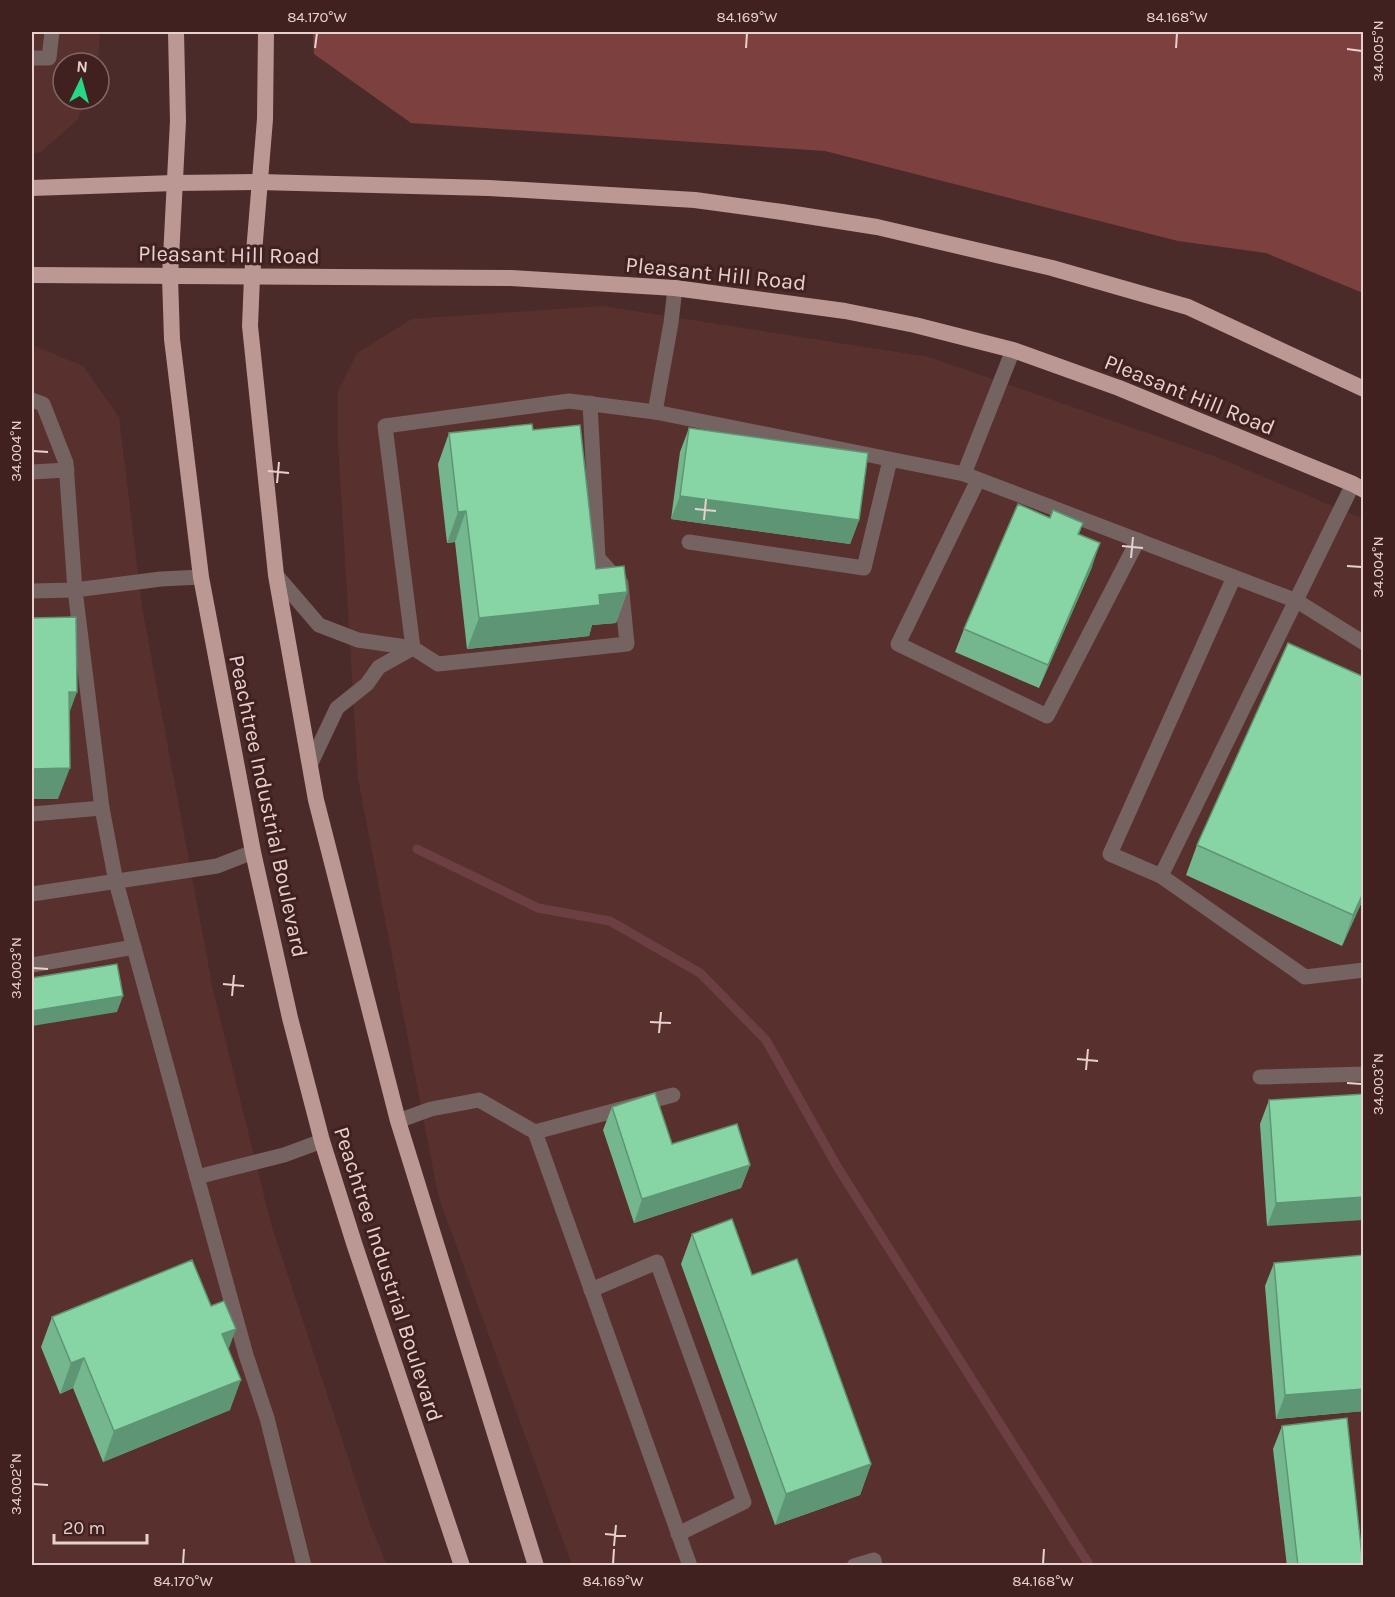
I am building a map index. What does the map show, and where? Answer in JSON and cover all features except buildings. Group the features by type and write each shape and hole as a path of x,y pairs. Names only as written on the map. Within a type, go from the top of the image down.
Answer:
{"highway":[{"name":"Peachtree Industrial Boulevard","path":"176,32 178,121 170,277 174,361 201,577 254,852 290,1018 322,1141 414,1427 462,1566"},
{"path":"266,32 265,119 250,326 276,575 316,800 398,1121 537,1566"},
{"path":"32,188 259,182 489,188 695,200 877,227 1052,268 1188,307 1364,389"},
{"name":"Pleasant Hill Road","path":"32,275 511,278 675,288 845,311 915,325 1013,350 1119,388 1358,487"}],"lane":[{"path":"32,58 49,58 52,32"},
{"path":"655,412 675,288"},
{"path":"1013,350 971,477 898,644 1047,716 1138,540"},
{"path":"32,400 43,404 66,463 75,590 102,808 116,882 246,1355 267,1418 304,1566"},
{"path":"413,648 385,426 569,401 655,412 971,477 1297,601 1364,643"},
{"path":"276,575 319,625 358,640 413,648 438,664 627,644 621,583 598,558 590,404"},
{"path":"689,542 864,568 890,460"},
{"path":"32,472 67,470"},
{"path":"1161,876 1297,601 1358,487"},
{"path":"32,591 75,590 161,579 201,577"},
{"path":"1234,577 1110,854 1161,876 1305,976 1364,970"},
{"path":"310,765 337,708 367,684 378,667 413,648"},
{"path":"32,814 102,808"},
{"path":"32,894 217,866 254,852"},
{"path":"32,965 134,947"},
{"path":"1260,1077 1364,1074"},
{"path":"534,1132 673,1095"},
{"path":"398,1121 432,1109 479,1100 534,1132 690,1566"},
{"path":"197,1177 284,1155 322,1141"},
{"path":"591,1290 657,1262 744,1502 678,1534"},
{"path":"854,1566 873,1560 875,1566"}],"shaded area":[{"path":"32,32 100,32 99,51 51,51 51,111 81,111 77,120 41,152 32,154"},
{"path":"313,32 1363,32 1363,293 1266,253 1178,241 825,151 411,123 314,54"},
{"path":"602,306 929,357 1219,458 1363,519 1363,1565 572,1565 438,1195 358,778 338,442 338,391 357,353 412,319"},
{"path":"32,345 83,366 119,417 142,607 213,990 271,1224 371,1527 387,1565 32,1565"}],"waterway":[{"path":"417,849 538,908 610,921 700,973 766,1040 838,1168 1090,1566"}]}
